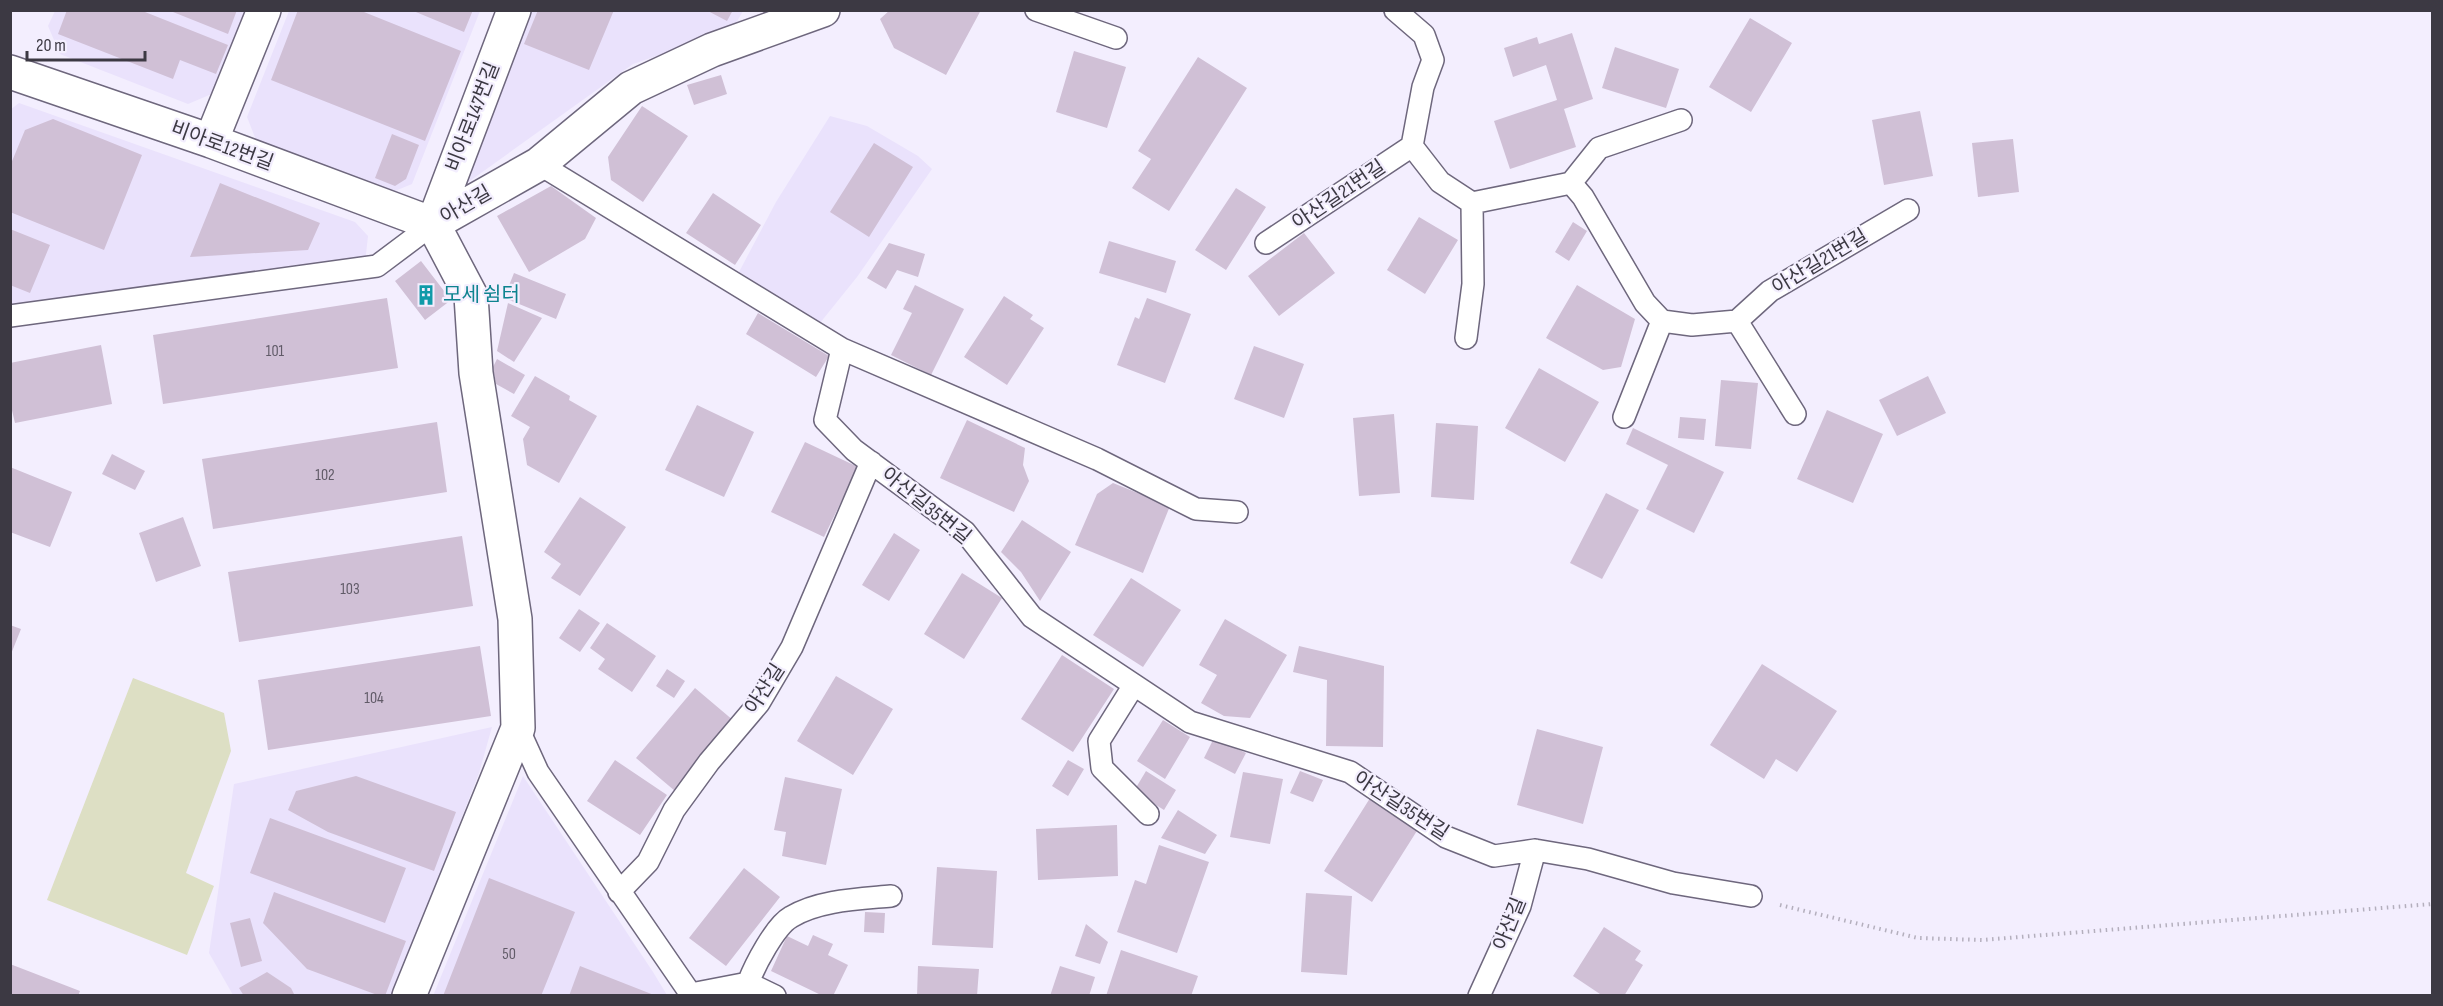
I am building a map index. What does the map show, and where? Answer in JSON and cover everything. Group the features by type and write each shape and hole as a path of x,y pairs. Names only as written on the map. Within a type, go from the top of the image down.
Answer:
{"street":[{"path":"211,141 264,10"},
{"name":"비아로147번길","path":"433,224 514,10"},
{"name":"아산길","path":"409,996 518,728 515,618 476,373 471,297 433,224 539,164 631,88 712,50 823,10"},
{"name":"비아로12번길","path":"10,72 211,141 433,224"}],"lane":[{"path":"1036,10 1116,38"},
{"path":"1395,10 1424,35 1433,60 1423,87 1412,146 1440,182 1472,203 1571,183 1599,148 1681,120"},
{"name":"아산길21번길","path":"1266,243 1412,146"},
{"path":"539,164 842,349 1097,459 1196,509 1237,512"},
{"path":"1571,183 1583,197 1645,303 1662,321 1692,325 1737,321 1795,414"},
{"path":"1466,338 1473,284 1472,203"},
{"name":"아산길21번길","path":"1737,321 1770,291 1908,210"},
{"path":"10,316 377,266 433,224"},
{"path":"1624,417 1662,321"},
{"name":"아산길35번길","path":"842,349 825,420 854,450 964,532 1032,617 1190,722 1350,772 1446,837 1494,856 1535,850 1588,859 1673,883 1751,896"},
{"name":"아산길","path":"619,892 648,862 674,810 709,762 759,703 792,647 871,462"},
{"path":"1134,685 1099,741 1102,768 1148,814"},
{"name":"아산길","path":"518,728 538,772 691,995"},
{"name":"아산길","path":"1479,996 1520,906 1535,850"},
{"path":"748,983 760,954 789,917 819,905 891,896"},
{"path":"691,995 748,983 775,996"}],"path":[{"path":"1751,896 1918,938 1982,940 2433,904"}],"shaded area":[{"path":"55,11 247,11 214,93 188,104 60,54 48,26"},
{"path":"289,11 480,11 412,184 385,195 258,145 247,117"},
{"path":"526,11 743,11 732,30 633,64 467,183 457,182"},
{"path":"19,103 355,222 368,236 365,263 11,305 10,110"},
{"path":"830,116 867,126 918,156 932,169 857,277 820,323 739,272 776,202"},
{"path":"492,727 479,773 393,995 233,995 209,953 234,784"},
{"path":"523,776 653,972 667,995 433,996"}],"green space":[{"path":"133,678 224,713 231,751 186,873 214,886 187,955 47,900"}],"building":[{"path":"67,10 140,10 228,45 216,74 180,60 173,79 58,34"},
{"path":"168,10 237,10 228,34"},
{"path":"298,10 359,10 461,51 425,141 271,80"},
{"path":"411,10 473,10 464,32"},
{"path":"538,10 614,10 589,70 524,44"},
{"path":"706,10 733,10 727,21"},
{"path":"890,10 981,10 946,75 894,48 880,19"},
{"path":"1750,18 1792,43 1751,112 1709,87"},
{"path":"1572,33 1593,99 1564,109 1576,147 1510,169 1494,121 1557,100 1546,65 1513,77 1504,48 1537,37 1539,44"},
{"path":"1615,47 1679,69 1666,108 1602,88"},
{"path":"1074,51 1126,67 1107,128 1056,112"},
{"path":"1198,57 1247,88 1169,211 1132,188 1151,159 1138,151"},
{"path":"721,75 727,94 694,105 687,85"},
{"path":"642,106 688,136 643,202 611,180 608,157"},
{"path":"1920,111 1933,176 1884,185 1872,120"},
{"path":"53,119 142,155 104,250 10,212 10,166 25,130"},
{"path":"392,134 419,145 406,179 395,186 375,178"},
{"path":"2013,139 2019,192 1978,197 1972,143"},
{"path":"874,143 913,167 869,237 830,212"},
{"path":"220,183 320,223 308,250 190,257"},
{"path":"551,186 596,218 585,239 529,272 497,216"},
{"path":"1236,188 1266,207 1226,270 1195,250"},
{"path":"713,193 761,225 735,265 686,233"},
{"path":"1419,217 1458,240 1425,294 1387,270"},
{"path":"1573,222 1587,231 1569,261 1555,252"},
{"path":"10,229 50,245 30,293 10,285"},
{"path":"1304,233 1335,273 1279,316 1248,276"},
{"path":"1109,241 1176,261 1166,293 1099,273"},
{"path":"889,243 925,254 918,277 897,270 886,289 867,278"},
{"name":"모세 쉼터","path":"421,261 451,300 425,320 395,281"},
{"path":"514,273 566,294 556,319 504,298"},
{"path":"915,285 964,309 931,375 891,355 912,313 903,309"},
{"path":"1577,285 1635,319 1621,367 1603,370 1546,338"},
{"path":"1004,296 1033,315 1030,319 1044,328 1007,385 964,357"},
{"path":"387,298 398,368 163,404 153,335"},
{"path":"1147,298 1191,314 1165,383 1117,365 1135,317 1139,319"},
{"path":"508,303 542,318 514,362 497,351"},
{"path":"758,313 829,356 816,377 746,334"},
{"path":"101,345 112,404 15,423 10,402 10,363"},
{"path":"1254,346 1304,364 1284,418 1234,399"},
{"path":"497,359 525,375 514,394 496,384 493,367"},
{"path":"1539,368 1599,402 1565,462 1505,428"},
{"path":"535,376 570,396 569,400 597,416 559,483 527,465 523,439 530,427 511,416"},
{"path":"1928,376 1946,413 1897,436 1879,400"},
{"path":"1721,380 1758,383 1751,449 1715,446"},
{"path":"697,405 754,432 724,497 665,470"},
{"path":"1827,410 1883,434 1853,503 1797,479"},
{"path":"1394,414 1400,493 1359,496 1353,418"},
{"path":"1680,417 1706,419 1704,440 1678,438"},
{"path":"967,420 1025,448 1023,465 1029,481 1014,512 940,478"},
{"path":"437,422 447,492 213,529 202,459"},
{"path":"1436,423 1478,426 1474,500 1431,497"},
{"path":"1633,428 1724,472 1694,533 1646,509 1668,465 1626,444"},
{"path":"805,442 858,467 824,537 771,512"},
{"path":"112,454 145,471 135,490 102,474"},
{"path":"10,467 72,492 50,547 10,532"},
{"path":"1113,483 1170,506 1143,573 1075,545 1097,494"},
{"path":"1606,493 1639,510 1602,579 1570,563"},
{"path":"580,497 626,527 580,596 551,578 561,564 544,552"},
{"path":"183,517 201,566 156,582 139,533"},
{"path":"1022,520 1071,552 1040,601 1021,572 1001,552"},
{"path":"894,533 920,550 889,601 862,585"},
{"path":"462,536 473,606 239,642 228,572"},
{"path":"962,573 1002,598 964,659 924,634"},
{"path":"1131,578 1181,610 1143,667 1093,635"},
{"path":"579,609 600,623 580,652 559,638"},
{"path":"1225,619 1287,655 1250,718 1224,716 1201,703 1217,675 1199,665"},
{"path":"607,623 656,656 632,692 598,669 605,659 590,648"},
{"path":"10,625 21,629 11,654 10,654"},
{"path":"480,646 491,716 268,750 258,680"},
{"path":"1299,646 1384,666 1383,747 1326,746 1327,680 1293,672"},
{"path":"1062,655 1114,689 1073,752 1021,719"},
{"path":"1762,664 1837,711 1797,772 1776,759 1764,779 1710,745"},
{"path":"667,669 685,681 674,698 656,686"},
{"path":"836,676 893,709 853,775 797,741"},
{"path":"695,688 734,721 675,791 636,758"},
{"path":"1163,720 1190,737 1165,779 1137,761"},
{"path":"1537,729 1603,747 1583,824 1517,805"},
{"path":"1214,738 1246,753 1235,774 1204,758"},
{"path":"615,760 667,795 640,835 587,801"},
{"path":"1068,760 1084,769 1068,796 1052,786"},
{"path":"1146,771 1176,790 1164,810 1134,791"},
{"path":"1300,771 1323,780 1313,802 1290,793"},
{"path":"1243,772 1283,779 1270,844 1230,837"},
{"path":"356,776 456,812 434,871 328,832 288,810 296,791"},
{"path":"785,777 842,789 826,865 782,856 786,832 774,830"},
{"path":"1372,795 1420,826 1372,902 1324,871"},
{"path":"1178,810 1217,835 1205,854 1161,838"},
{"path":"270,818 406,868 385,923 250,873"},
{"path":"1117,825 1118,876 1038,880 1036,829"},
{"path":"1159,845 1209,862 1177,953 1117,932 1135,880 1146,884"},
{"path":"937,867 997,871 993,948 932,945"},
{"path":"744,868 780,897 726,966 689,938"},
{"path":"489,878 575,912 541,996 443,996"},
{"path":"274,892 406,941 385,996 307,969 263,923"},
{"path":"1306,893 1352,896 1347,975 1301,972"},
{"path":"865,912 885,913 884,933 864,932"},
{"path":"250,918 262,961 241,967 230,923"},
{"path":"1086,924 1108,942 1100,964 1075,956"},
{"path":"1604,927 1641,951 1635,960 1643,965 1624,996 1603,996 1573,976"},
{"path":"813,935 833,944 828,955 848,965 833,996 823,996 771,971 787,936 808,946"},
{"path":"1121,950 1198,976 1191,996 1106,996"},
{"path":"10,964 80,991 78,996 10,996"},
{"path":"580,966 654,995 654,996 569,996"},
{"path":"918,966 979,969 977,996 917,996"},
{"path":"1060,966 1095,977 1089,996 1050,996"},
{"path":"267,972 291,988 295,996 244,996 239,988"}],"place":[{"name":"모세 쉼터","path":"426,295"}]}
